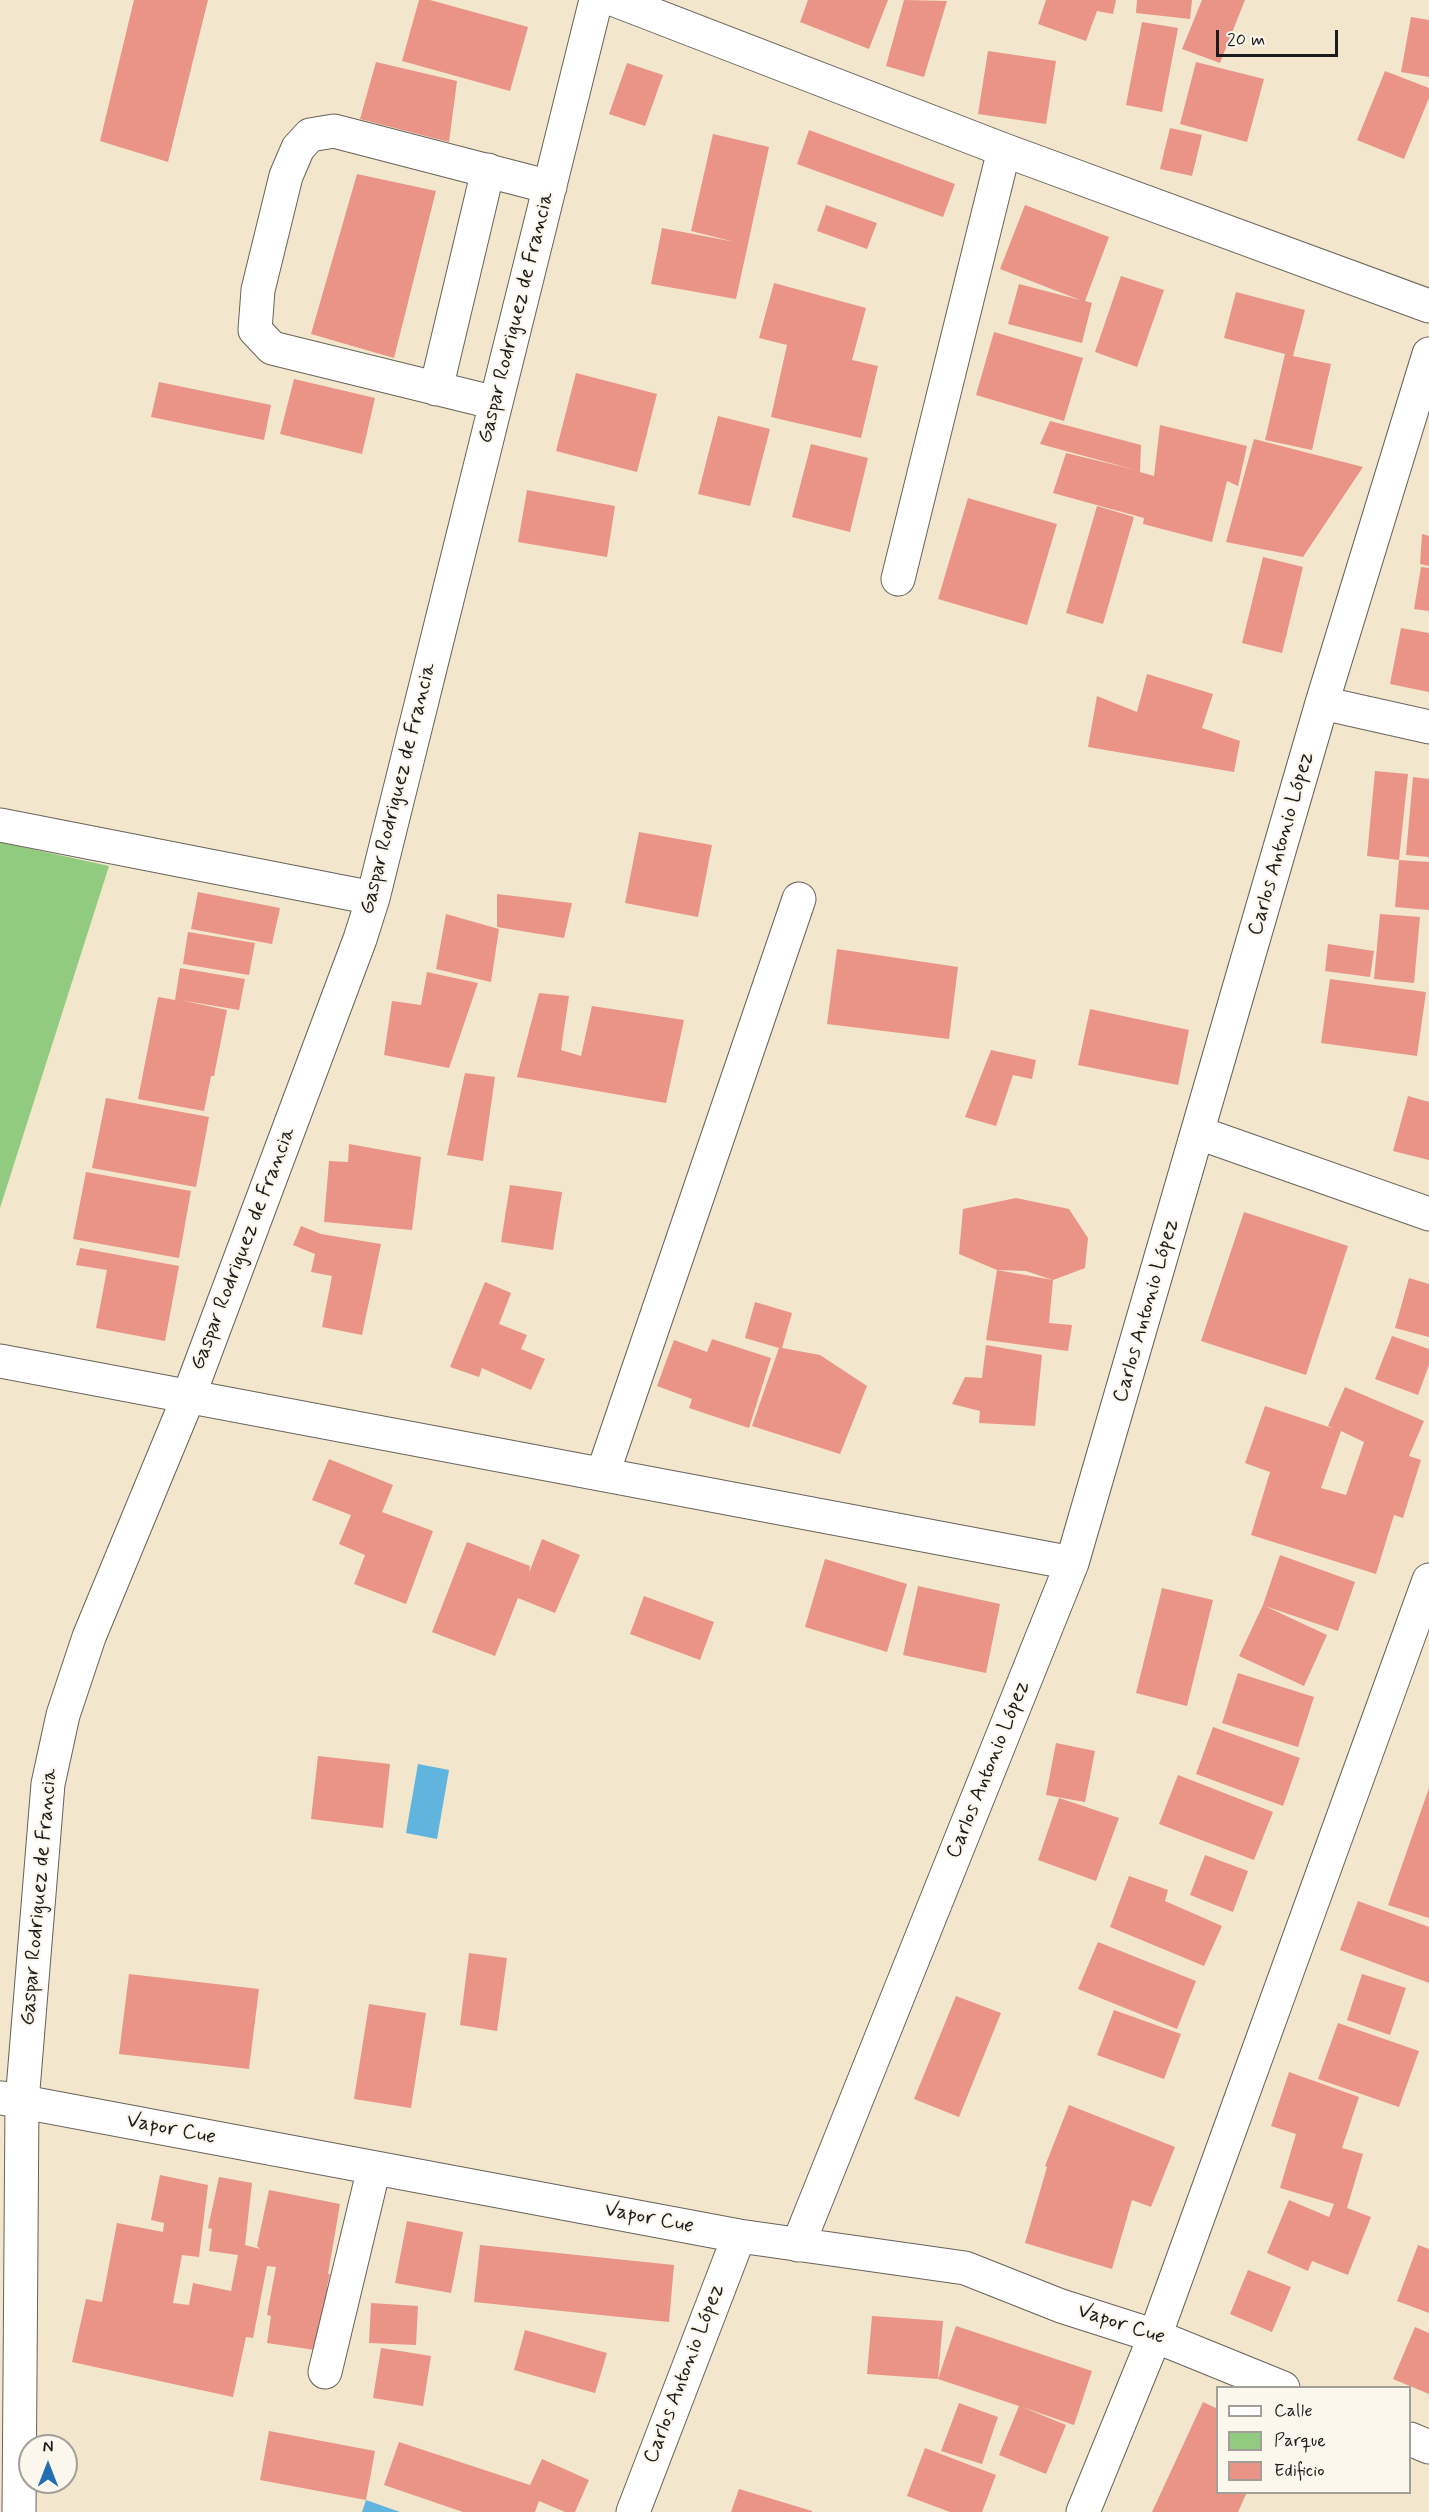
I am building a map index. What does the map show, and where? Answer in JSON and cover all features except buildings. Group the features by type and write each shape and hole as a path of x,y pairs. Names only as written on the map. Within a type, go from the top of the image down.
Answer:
{"street":[{"name":"Gaspar Rodriguez de Francia","path":"19,2512 11,2100 48,1784 63,1715 88,1637 188,1398 360,939 373,898 596,0"},
{"path":"615,0 1004,150 1429,306"},
{"path":"496,403 272,348 255,330 258,290 286,177 298,148 310,135 334,131 550,186"},
{"path":"898,579 1004,150"},
{"path":"436,389 488,170"},
{"name":"Carlos Antonio López","path":"798,2245 1072,1563 1199,1133 1322,703 1429,354"},
{"path":"1322,703 1429,727"},
{"path":"0,825 373,898"},
{"path":"603,1473 799,899"},
{"path":"1199,1133 1429,1214"},
{"path":"0,1361 1072,1563"},
{"path":"1083,2512 1155,2336 1429,1580"},
{"name":"Vapor Cue","path":"11,2100 739,2236 965,2268 1061,2306 1155,2336 1278,2386"},
{"path":"325,2372 374,2168"},
{"name":"Carlos Antonio López","path":"633,2512 739,2236"},
{"path":"1411,2439 1429,2447"}],"green space":[{"path":"0,842 109,866 0,1208"}],"water":[{"path":"418,1764 449,1770 437,1839 406,1833"},
{"path":"366,2500 400,2512 362,2512"}]}
